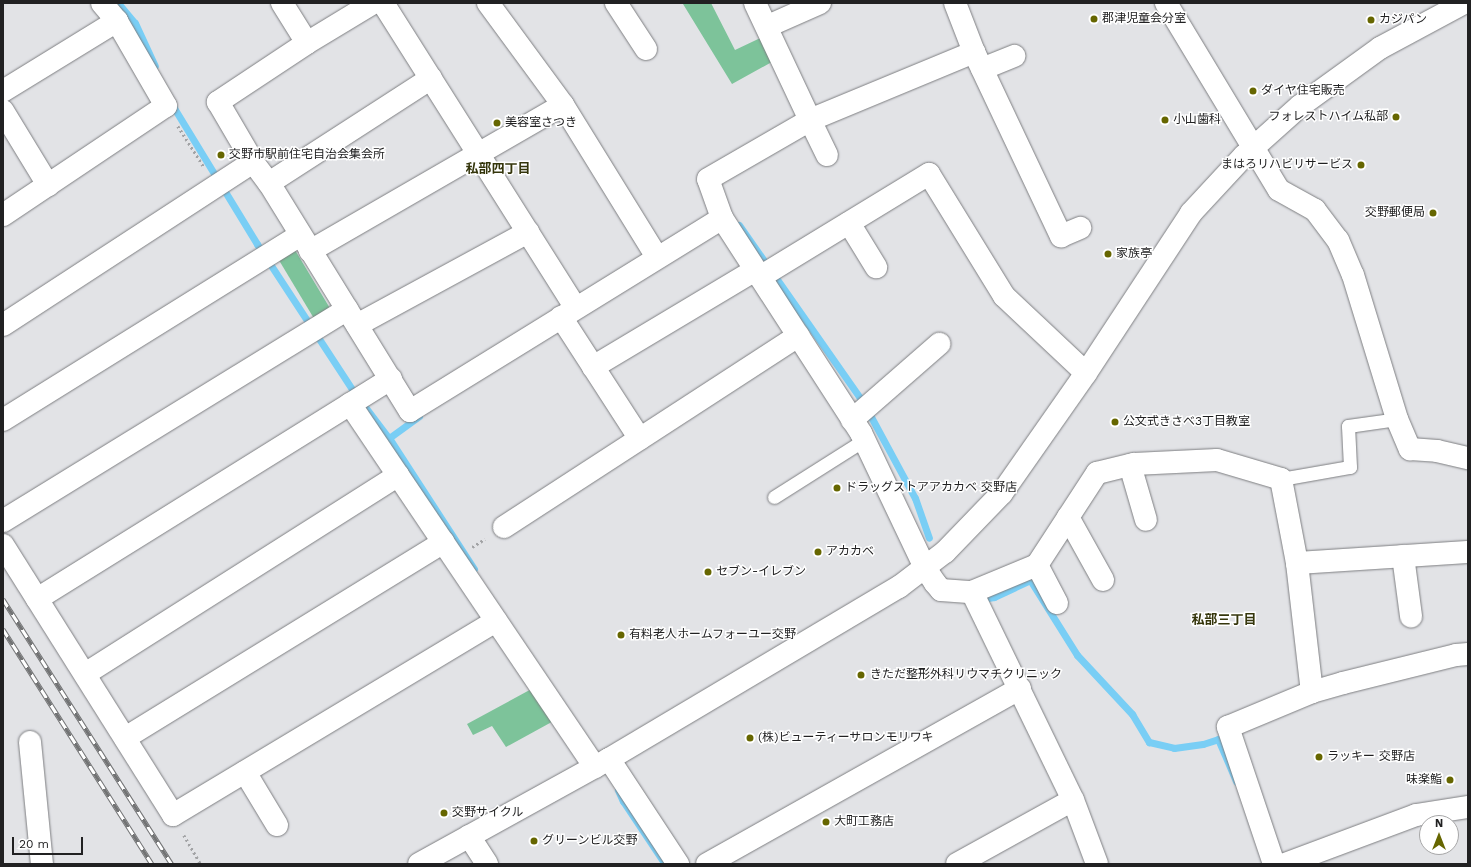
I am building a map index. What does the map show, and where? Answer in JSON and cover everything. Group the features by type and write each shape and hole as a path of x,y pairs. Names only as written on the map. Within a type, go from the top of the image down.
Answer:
{"street":[{"path":"3,215 166,106 117,20 102,3"},
{"path":"282,3 307,43"},
{"path":"374,3 307,43 218,102 253,162 268,183 410,411 568,320 657,257 722,219"},
{"path":"383,3 480,153 528,232 568,320 593,367 640,439"},
{"path":"488,3 563,105 657,257"},
{"path":"616,3 646,49"},
{"path":"755,3 768,26 827,155"},
{"path":"768,26 820,3"},
{"path":"955,3 978,60 1060,236 1080,228"},
{"path":"1166,3 1279,190 1315,210 1338,240 1353,276 1397,419 1410,449 1437,451 1468,458"},
{"path":"419,864 602,763 899,587 945,552 1002,493 1086,373 1190,213 1253,148 1300,106 1380,48 1458,4"},
{"path":"3,91 117,20"},
{"path":"1014,56 978,60 810,120 708,179 722,219 853,419 925,568 941,590 972,592 1037,565 1097,473 1130,465 1217,460 1281,479 1296,563 1312,692"},
{"path":"268,183 431,78"},
{"path":"3,420 254,264 273,250 305,243 480,153 563,105"},
{"path":"3,111 48,185"},
{"path":"3,325 253,162"},
{"path":"593,367 759,274 786,262 928,174 1004,296 1086,373"},
{"path":"848,224 876,267"},
{"path":"3,521 312,331 352,317 528,232"},
{"path":"504,527 798,336"},
{"path":"853,419 939,344"},
{"path":"37,599 391,379"},
{"path":"351,404 496,621 678,864"},
{"path":"1130,465 1146,520"},
{"path":"84,674 398,474"},
{"path":"1068,517 1103,580"},
{"path":"125,738 443,542"},
{"path":"3,545 173,815 496,621"},
{"path":"1296,563 1468,552"},
{"path":"1404,556 1411,616"},
{"path":"1037,565 1057,603"},
{"path":"972,592 1020,688 1072,800 1097,864"},
{"path":"1274,864 1228,727 1312,692 1456,655 1468,654"},
{"path":"707,864 1020,688"},
{"path":"30,742 42,864"},
{"path":"246,772 277,825"},
{"path":"957,864 1072,800"},
{"path":"1285,864 1416,815 1468,807"},
{"path":"469,836 487,864"}],"lane":[{"path":"1281,479 1350,467 1348,426 1397,419"},
{"path":"774,497 864,440"}],"path":[{"path":"166,106 222,182"},
{"path":"475,552 472,547 504,527"},
{"path":"173,815 201,864"}],"green space":[{"path":"711,3 735,50 769,34 779,58 732,84 683,4"},
{"path":"292,245 330,308 314,318 276,255"},
{"path":"537,686 559,718 506,747 492,726 473,735 467,724"}],"waterway":[{"path":"118,3 135,23 155,66"},
{"path":"171,103 257,244 357,397"},
{"path":"739,225 863,402 915,498 929,538"},
{"path":"366,408 389,438 474,569"},
{"path":"389,438 419,416"},
{"path":"982,599 994,597 1030,580 1077,655 1132,714 1149,742 1174,748 1203,744 1218,739 1236,781"},
{"path":"618,790 623,801 665,864"}],"railway":[{"path":"3,599 172,864"},
{"path":"3,629 152,864"}],"place":[{"name":"郡津児童会分室","path":"1094,19"},
{"name":"カジパン","path":"1371,20"},
{"name":"ダイヤ住宅販売","path":"1253,91"},
{"name":"フォレストハイム私部","path":"1396,117"},
{"name":"小山歯科","path":"1165,120"},
{"name":"美容室さつき","path":"497,123"},
{"name":"交野市駅前住宅自治会集会所","path":"221,155"},
{"name":"まはろリハビリサービス","path":"1361,165"},
{"name":"交野郵便局","path":"1433,213"},
{"name":"家族亭","path":"1108,254"},
{"name":"公文式きさべ3丁目教室","path":"1115,422"},
{"name":"ドラッグストアアカカベ 交野店","path":"837,488"},
{"name":"アカカベ","path":"818,552"},
{"name":"セブン-イレブン","path":"708,572"},
{"name":"有料老人ホームフォーユー交野","path":"621,635"},
{"name":"きただ整形外科リウマチクリニック","path":"861,675"},
{"name":"(株)ビューティーサロンモリワキ","path":"750,738"},
{"name":"ラッキー 交野店","path":"1319,757"},
{"name":"味楽鮨","path":"1450,780"},
{"name":"交野サイクル","path":"444,813"},
{"name":"大町工務店","path":"826,822"},
{"name":"グリーンビル交野","path":"534,841"}],"district":[{"name":"私部四丁目","path":"498,169"},
{"name":"私部三丁目","path":"1224,620"}]}
